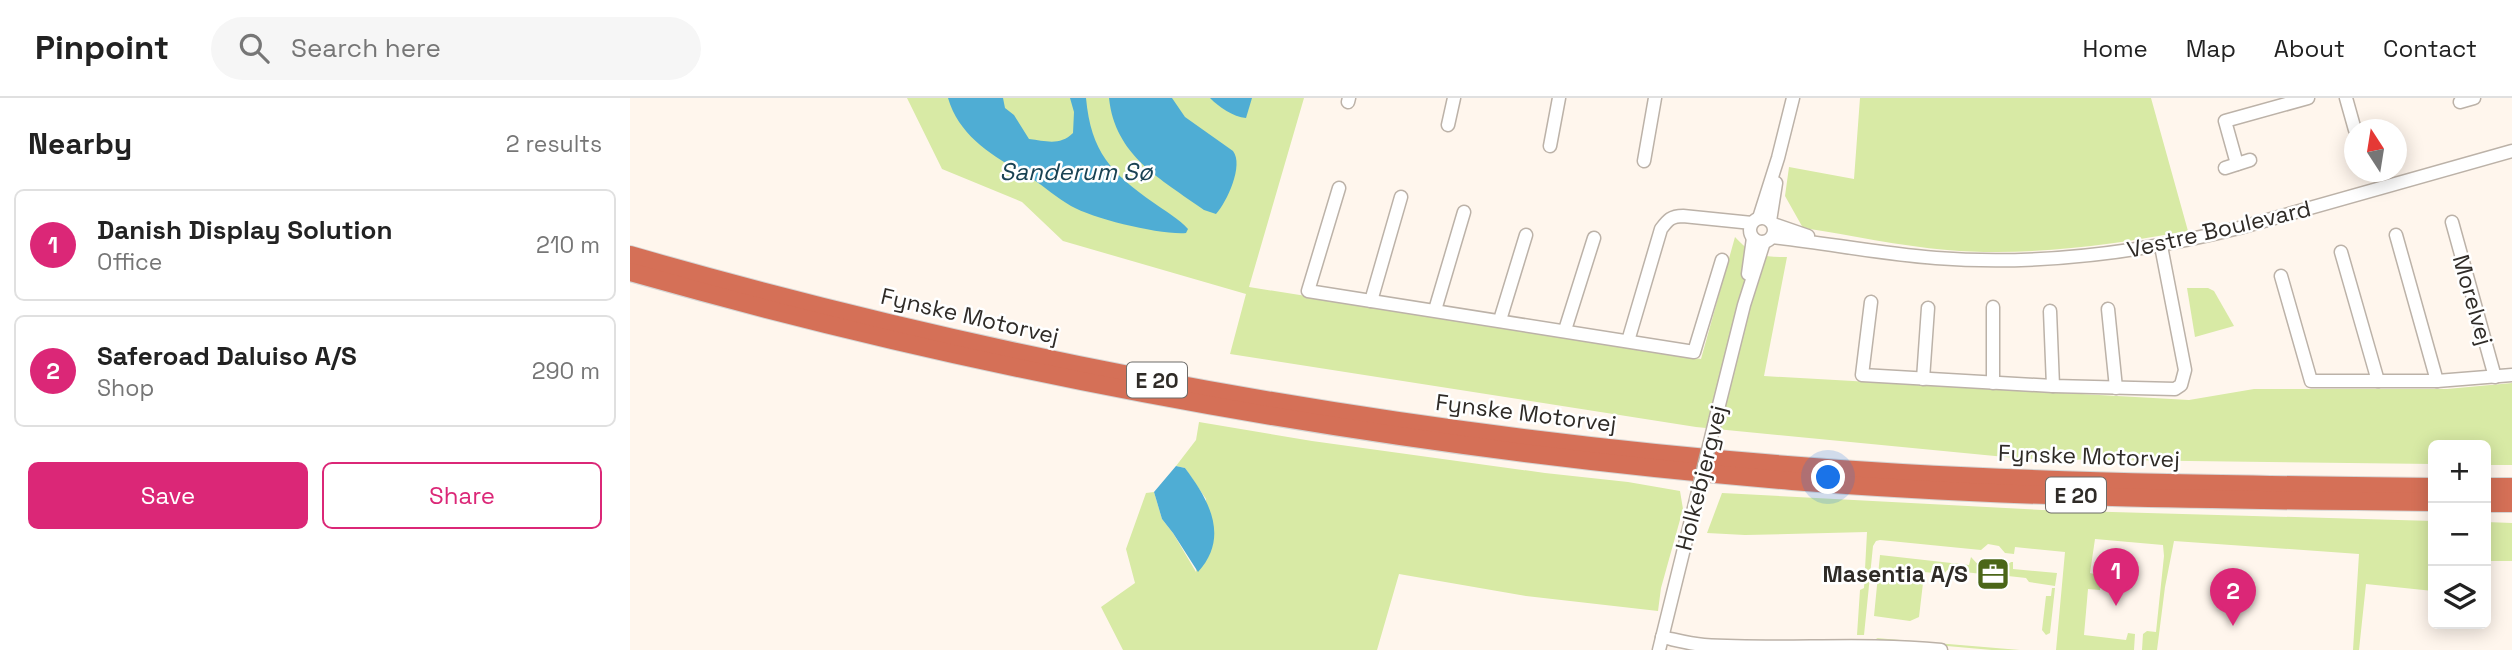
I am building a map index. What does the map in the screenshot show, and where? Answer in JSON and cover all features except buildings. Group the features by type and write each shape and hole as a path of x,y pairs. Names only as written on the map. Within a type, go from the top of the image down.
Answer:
{"highway":[{"name":"Fynske Motorvej","path":"630,255 886,323 1206,390 1430,425 1624,450 1900,473 2219,484 2428,486"},
{"name":"Fynske Motorvej","path":"630,272 881,338 1051,376 1333,428 1452,445 1622,465 1898,488 2218,500 2428,502"},
{"path":"2491,487 2512,487"},
{"path":"2491,503 2512,503"}],"street":[{"path":"1448,125 1454,98"},
{"path":"1550,146 1559,98"},
{"path":"1644,161 1655,98"},
{"name":"Holkebjergvej","path":"1660,643 1793,98"},
{"path":"2238,164 2225,121 2308,98"},
{"path":"2346,98 2353,119"},
{"name":"Vestre Boulevard","path":"1628,341 1661,229 1675,216 1835,244 1936,258 2071,258 2161,246 2239,228 2512,151"},
{"path":"1339,188 1308,291 1694,352 1722,260"},
{"path":"1371,301 1401,197"},
{"path":"1435,310 1464,212"},
{"name":"Morelvej","path":"2452,222 2495,377"},
{"path":"1500,320 1526,235"},
{"path":"2396,235 2437,381"},
{"path":"1565,330 1594,238"},
{"path":"1871,302 1862,375 2053,386 2175,389 2184,379 2185,370 2161,246"},
{"path":"2341,252 2378,381"},
{"name":"Morelvej","path":"2281,276 2311,381 2437,381 2512,375"},
{"path":"1993,307 1993,383"},
{"path":"1923,379 1928,308"},
{"path":"2108,309 2116,388"},
{"path":"2050,311 2053,386"},
{"path":"1660,643 1745,648 1860,646 1941,650"}],"green space":[{"path":"907,98 1304,98 1249,287 1701,359 1735,237 1758,254 1787,257 1764,376 2189,400 2254,389 2447,389 2512,383 2512,465 2491,465 2491,440 2428,440 2428,464 2026,459 1696,427 1230,354 1246,294 1063,241 1022,202 942,169"},
{"path":"1860,98 2151,98 2188,231 2038,251 1977,252 1911,246 1803,228 1785,196 1789,167 1854,179"},
{"path":"2187,288 2208,288 2214,291 2234,326 2195,337"},
{"path":"1199,422 1312,441 1680,491 1683,509 1661,588 1658,611 1526,596 1399,574 1377,650 1123,650 1101,607 1135,583 1126,549 1146,493 1154,492 1162,519 1196,572 1206,499 1185,468 1176,466 1196,440"},
{"path":"1722,493 2042,510 2428,521 2428,590 2366,584 2359,650 2353,650 2359,554 2174,541 2157,650 2142,650 2143,634 2147,631 2156,632 2163,545 2095,539 2090,573 2102,576 2100,590 2088,589 2084,635 2126,640 2128,633 2135,634 2134,650 2056,650 2065,552 2015,547 2014,554 2005,553 1999,546 1988,544 1981,550 1880,540 1873,546 1864,635 1857,635 1860,590 1864,588 1867,532 1745,535 1707,533"},
{"path":"2491,522 2512,523 2512,561 2491,561"},
{"path":"1880,555 1969,565 1971,557 1982,569 1982,574 1947,570 1944,574 1924,572 1923,580 1919,581 1923,583 1919,617 1910,621 1874,616"},
{"path":"2011,562 2013,569 2057,573 2055,586 2029,582 2026,578 1999,575"},
{"path":"2052,588 2055,588 2050,633 2046,635 2042,630 2046,596 2051,596"},
{"path":"1876,638 2020,650 1992,650"}],"water":[{"name":"Sanderum Sø","path":"948,98 1003,98 1005,108 1014,115 1029,139 1052,142 1063,140 1073,133 1074,112 1070,98 1086,98 1093,133 1106,159 1126,182 1184,225 1188,229 1186,233 1127,225 1071,206 981,146 961,125"},
{"name":"Sanderum Sø","path":"1109,98 1172,98 1185,117 1233,151 1237,165 1235,174 1225,201 1216,214 1204,210 1157,176 1130,151 1120,136"},
{"path":"1210,98 1252,98 1246,118 1226,111"},
{"path":"1176,466 1185,468 1194,480 1212,519 1213,545 1208,559 1198,572 1162,519 1154,492"}],"place":[{"name":"Masentia A/S","path":"1993,574"},
{"name":"Danish Display Solution","path":"2116,606"},
{"name":"Saferoad Daluiso A/S","path":"2233,626"}]}
